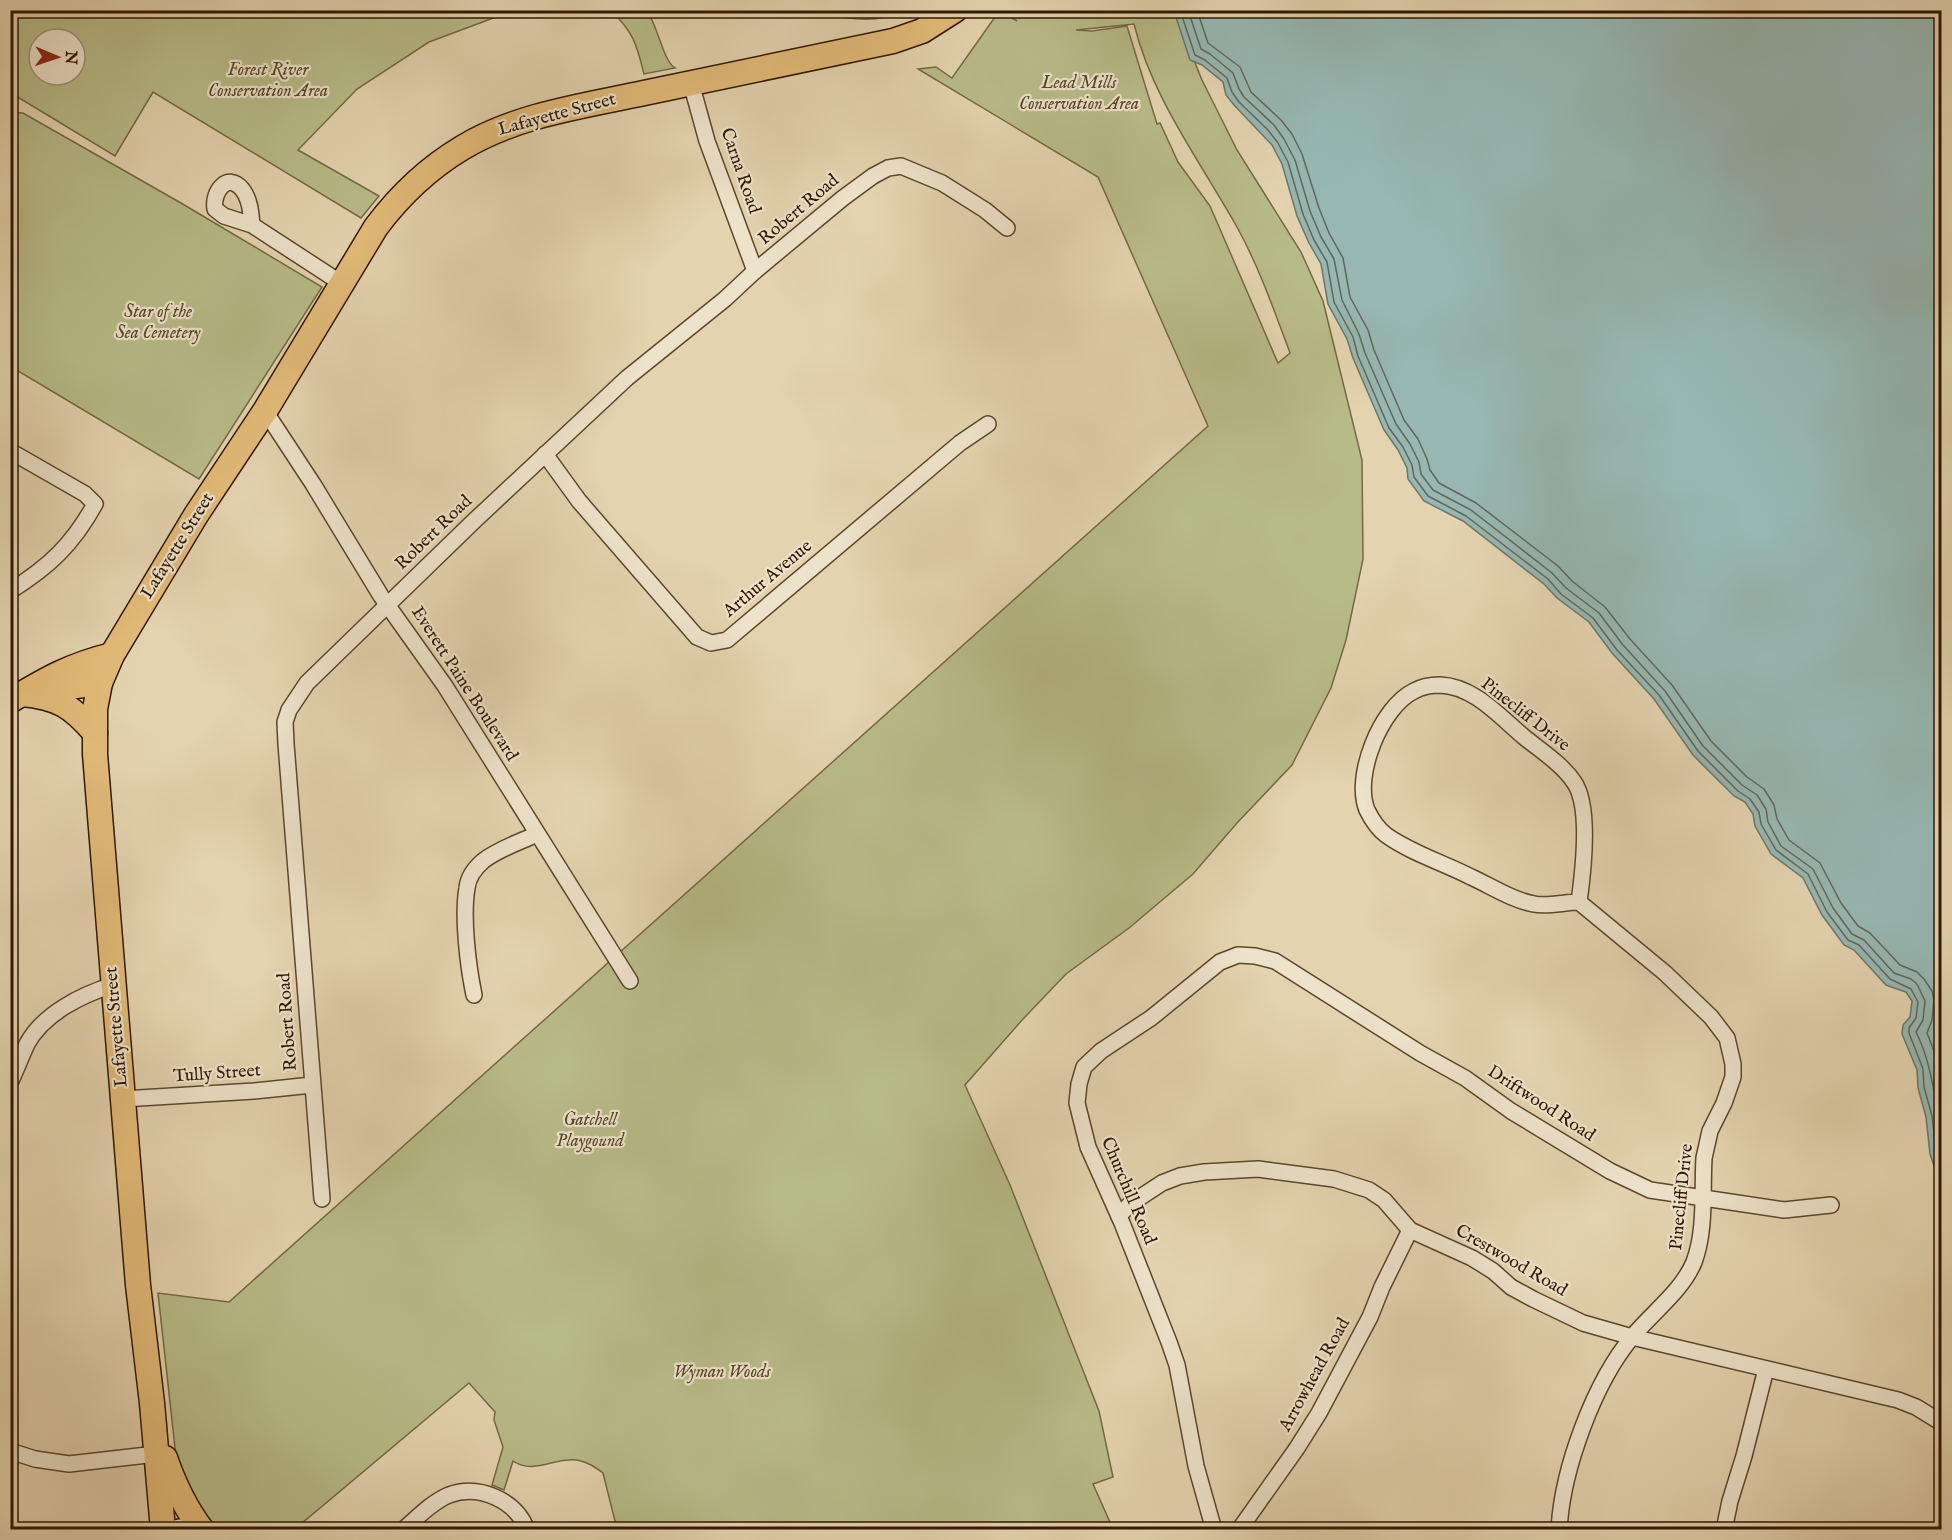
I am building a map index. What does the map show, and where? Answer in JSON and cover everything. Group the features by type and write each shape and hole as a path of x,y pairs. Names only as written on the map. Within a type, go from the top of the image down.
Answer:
{"main road":[{"name":"Lafayette Street","path":"163,1530 138,1285 95,733 95,709 100,683 112,655 196,515 265,411 376,227 393,204 418,178 463,147 522,121 893,41 922,31 955,10"},
{"path":"16,697 53,674 83,662 112,655"},
{"path":"16,697 48,688 100,683"},
{"path":"16,697 44,695 59,701 83,719 95,733"},
{"path":"153,1415 172,1480 183,1502 202,1530"}],"street":[{"name":"Carna Road","path":"691,83 707,141 755,271"},
{"name":"Robert Road","path":"322,1199 285,722 289,710 307,684 627,378 843,198 873,176 888,168 901,166 942,183 985,210 1007,228"},
{"path":"252,225 341,283"},
{"name":"Everett Paine Boulevard","path":"265,411 388,605 445,686 630,981"},
{"name":"Arthur Avenue","path":"545,454 579,501 645,579 697,637 711,643 727,640 960,443 988,424"},
{"path":"10,451 85,494 95,504 81,530 65,549 10,591"},
{"name":"Pinecliff Drive","path":"1559,1530 1562,1499 1580,1437 1592,1406 1618,1356 1632,1337 1687,1277 1699,1247 1706,1143 1733,1077 1733,1064 1727,1038 1711,1017 1665,973 1579,902 1535,904 1496,889 1384,833 1367,809 1363,771 1379,732 1400,700 1414,691 1427,687 1441,685 1459,689 1474,696 1561,767 1574,782 1581,796 1584,812 1579,902"},
{"path":"474,995 467,938 465,902 467,886 472,874 484,861 537,834"},
{"name":"Churchill Road","path":"1214,1530 1196,1466 1177,1365 1119,1216 1088,1147 1077,1103 1078,1084 1084,1067 1101,1051 1151,1018 1220,962 1238,955 1255,956"},
{"name":"Driftwood Road","path":"1255,956 1275,962 1296,974 1420,1053 1465,1078 1511,1111 1610,1171 1650,1190 1677,1196 1784,1210 1831,1205"},
{"path":"10,1083 28,1043 48,1020 77,999 113,985"},
{"name":"Tully Street","path":"123,1099 312,1085"},
{"name":"Crestwood Road","path":"1119,1216 1144,1193 1180,1176 1204,1172 1258,1169 1334,1179 1363,1187 1384,1200 1410,1230 1472,1258 1494,1271 1511,1287 1583,1323 1632,1337 1898,1400 1916,1407 1941,1423"},
{"name":"Arrowhead Road","path":"1239,1530 1319,1413 1365,1327 1410,1230"},
{"path":"1724,1530 1766,1369"},
{"path":"10,1451 35,1459 69,1464 156,1454"},
{"path":"403,1530 449,1495 469,1492 498,1498 511,1505 520,1515 527,1530"}],"green space":[{"name":"Forest River Conservation Area","path":"11,10 505,11 496,17 429,42 357,89 298,150 379,196 361,218 153,92 115,156 16,96 11,100"},
{"path":"611,11 647,11 667,58 675,68 644,74 633,39"},
{"path":"813,11 899,11 890,16 857,19"},
{"path":"1001,11 1017,21 1003,11 1174,11 1202,80 1237,150 1301,252 1323,301 1362,460 1363,559 1346,640 1331,688 1292,765 1193,874 1129,928 1066,974 965,1085 1010,1185 1099,1411 1113,1477 1093,1484 1113,1529 617,1529 603,1473 585,1462 569,1460 529,1466 513,1461 504,1490 492,1485 503,1447 494,1420 495,1412 469,1383 295,1529 219,1529 202,1511 186,1482 176,1457 158,1293 229,1302 1208,426 1098,177 918,69 936,67 952,78","holes":["1134,24 1152,78 1178,128 1237,227 1259,273 1290,353 1278,363 1210,206 1178,162 1160,123 1157,124 1127,26 1092,31 1076,30"]},
{"name":"Star of the Sea Cemetery","path":"10,112 23,113 322,287 199,479 13,368 11,364"}],"water":[{"path":"1174,11 1941,11 1941,1260 1937,1228 1938,1177 1930,1154 1917,1070 1902,1034 1903,1025 1910,1017 1912,1001 1906,992 1886,985 1854,950 1844,945 1822,915 1803,878 1771,854 1745,802 1734,796 1693,755 1654,699 1612,653 1589,622 1463,521 1424,501 1408,479 1407,468 1384,430 1347,339 1328,304 1321,264 1297,216 1282,164 1272,145 1226,95 1223,82 1202,65 1190,60"}],"waterway":[{"path":"1060,10 1122,16 1159,10"}],"park label":[{"name":"Lead Mills Conservation Area","path":"1079,94"},
{"name":"Gatchell Playgound","path":"590,1130"},
{"name":"Wyman Woods","path":"722,1372"}]}
